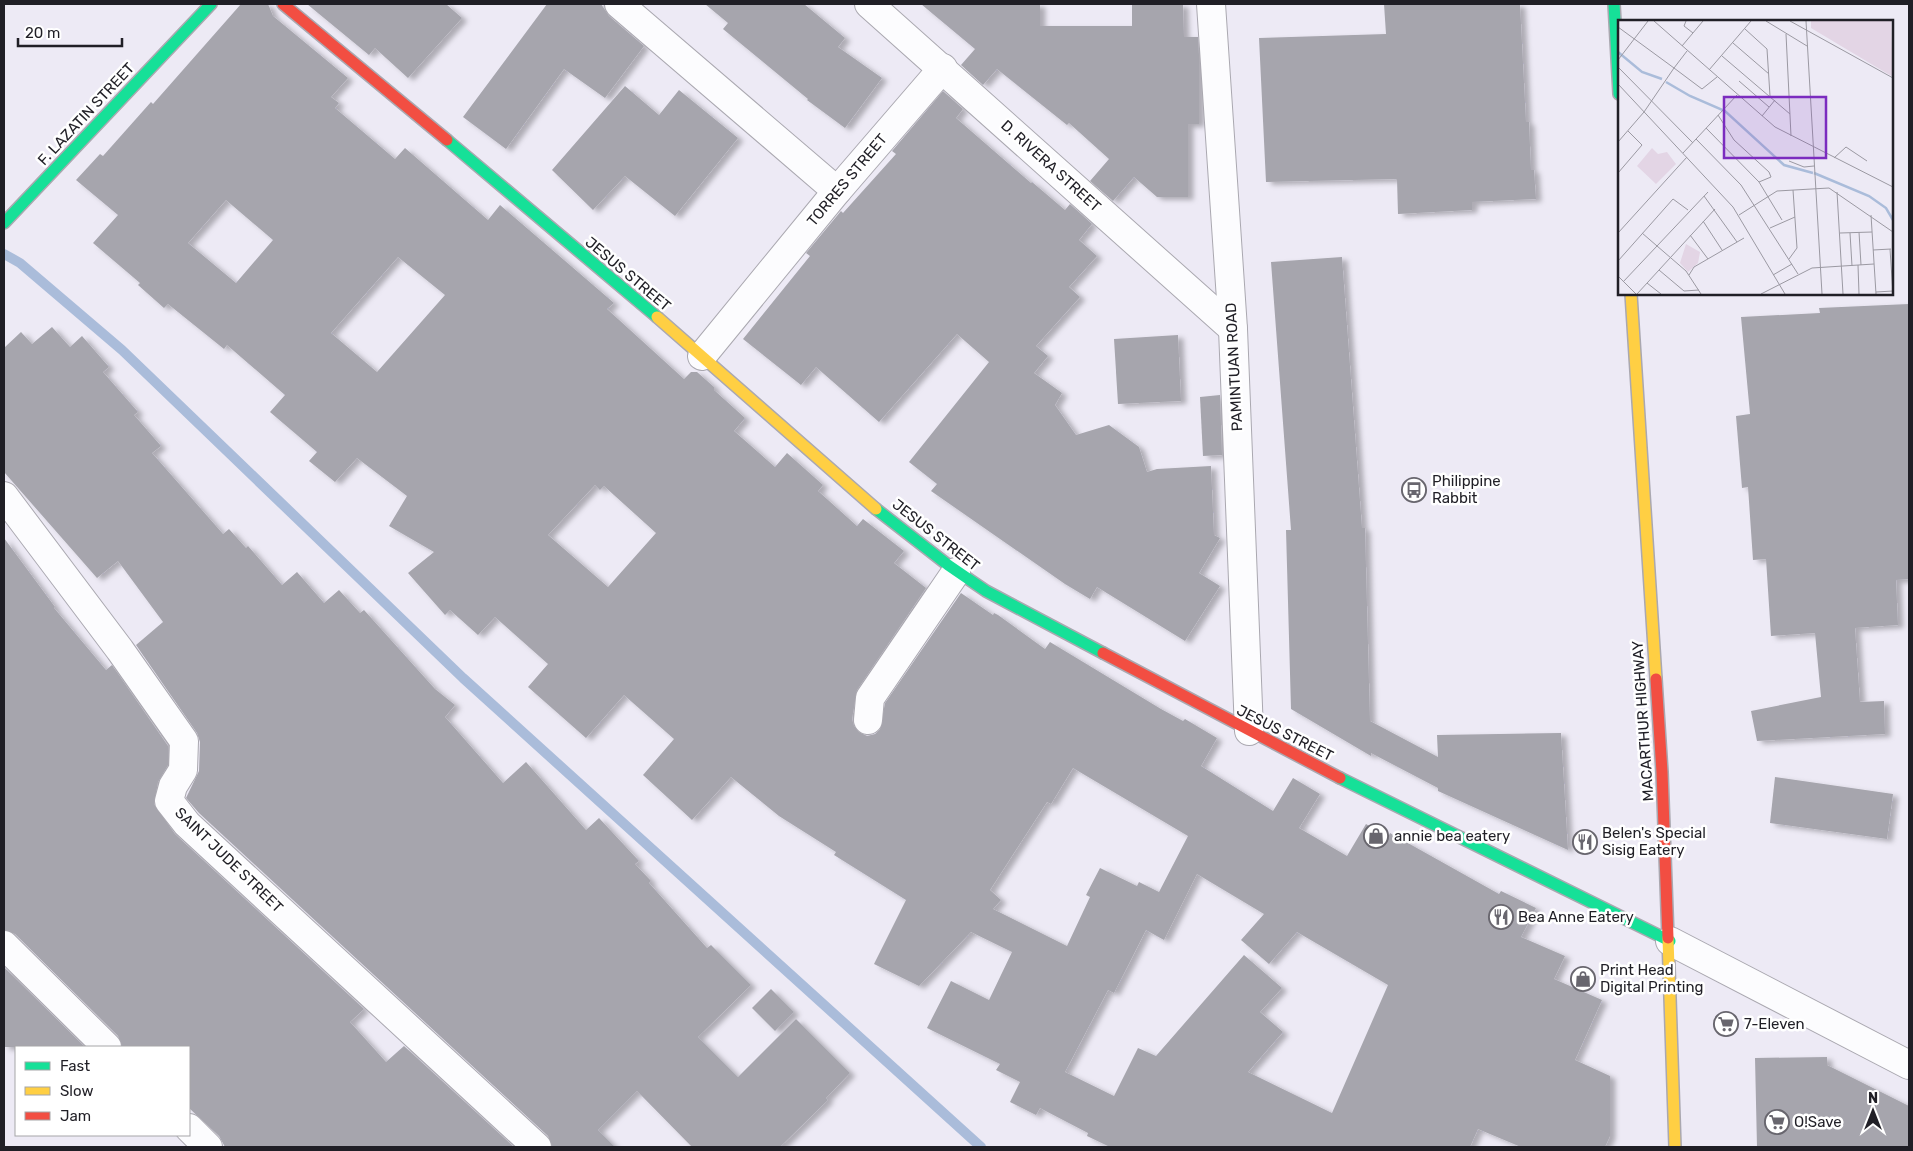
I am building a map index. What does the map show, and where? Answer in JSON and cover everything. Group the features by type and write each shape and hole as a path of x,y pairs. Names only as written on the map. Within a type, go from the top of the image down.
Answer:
{"main road":[{"name":"F. LAZATIN STREET","path":"4,223 211,4"},
{"name":"JESUS STREET","path":"283,4 702,356 817,458 956,572 986,592 1249,731 1670,942"},
{"path":"1614,4 1618,76"},
{"name":"MACARTHUR HIGHWAY","path":"1631,295 1662,772 1670,942 1675,1147"}],"street":[{"path":"620,4 837,191"},
{"name":"D. RIVERA STREET","path":"869,4 1233,329"},
{"name":"PAMINTUAN ROAD","path":"1211,4 1233,329 1249,731"},
{"name":"TORRES STREET","path":"702,356 837,191 942,68"},
{"name":"SAINT JUDE STREET","path":"4,496 120,650 184,741 183,770 173,786 169,801 187,824 537,1147"},
{"path":"868,720 870,698 956,572"},
{"path":"1670,942 1909,1065"},
{"path":"4,945 106,1046"},
{"path":"190,1129 208,1147"}],"building":[{"path":"241,4 268,4 273,16 348,78 331,97 339,103 335,108 395,159 405,148 488,220 500,205 614,303 607,309 684,379 691,372 697,372 714,387 714,390 745,418 734,431 775,467 787,453 823,485 818,491 857,526 863,519 904,551 894,563 926,588 857,690 852,719 854,726 859,732 867,736 875,734 880,729 885,703 961,593 993,615 994,613 998,615 1045,649 1050,642 1161,709 1183,721 1185,719 1217,738 1201,766 1273,811 1293,778 1320,794 1299,828 1347,856 1366,824 1388,837 1390,833 1499,894 1501,891 1536,908 1521,937 1565,956 1554,979 1602,1000 1575,1060 1610,1076 1610,1136 1605,1147 1521,1147 1478,1129 1470,1147 1110,1147 1087,1136 1088,1133 1040,1108 1036,1115 1010,1102 1020,1082 996,1070 1000,1064 927,1028 951,981 989,1000 1012,952 971,932 919,986 874,964 906,900 834,855 836,852 779,816 731,777 692,820 643,775 674,739 624,695 586,738 528,687 548,664 495,617 478,635 450,610 445,615 408,573 434,552 389,526 407,496 357,458 335,482 309,461 317,452 270,412 285,395 227,345 224,349 168,304 164,308 138,285 140,283 93,243 118,215 76,180 100,154 103,156 151,102 153,104","holes":["226,200 273,240 236,283 188,243","398,257 445,295 377,372 331,333","595,485 600,490 604,486 656,533 608,587 548,535","1073,768 1188,836 1159,892 1139,882 1137,886 1100,868 1086,895 1090,897 1067,946 993,909 1001,900 990,890 1047,802 1051,804","1197,874 1264,914 1241,940 1269,964 1297,932 1388,985 1332,1113 1248,1072 1283,1032 1260,1012 1282,988 1244,955 1156,1056 1138,1048 1114,1096 1065,1072 1108,990 1114,993 1146,930 1164,940"]},
{"path":"307,4 446,4 462,18 408,78 375,48 369,55"},
{"path":"547,4 601,4 609,16 644,46 605,98 564,69 506,149 463,117"},
{"path":"705,4 804,4 845,38 838,47 882,78 845,128 807,100 723,29 728,23"},
{"path":"921,4 1040,4 1040,26 1132,26 1132,4 1183,4 1184,37 1198,37 1199,55 1199,124 1188,124 1188,197 1157,197 1134,177 1113,201 1090,181 1109,159 1069,123 1067,125 997,69 983,85 961,65 975,49"},
{"path":"1384,4 1520,4 1526,122 1529,122 1531,170 1534,170 1536,199 1472,202 1472,210 1398,214 1397,179 1266,182 1259,38 1386,34"},
{"path":"625,86 659,115 679,90 738,138 675,216 625,176 593,210 552,170"},
{"path":"943,91 963,109 956,118 1065,210 1070,204 1092,224 1079,240 1097,256 1069,287 1080,297 1036,346 1048,356 1034,373 1062,393 1055,405 1076,435 1109,425 1139,447 1147,472 1157,469 1211,466 1214,535 1220,538 1199,573 1220,586 1185,641 1097,587 1090,599 1065,584 931,491 937,484 909,462 989,362 957,334 879,422 816,367 801,385 743,339 810,256 806,253 841,211 843,213 896,154 892,151"},
{"path":"1342,257 1362,528 1365,528 1370,721 1438,757 1437,735 1561,733 1568,850 1438,791 1438,788 1371,753 1371,756 1291,709 1286,530 1291,530 1271,262"},
{"path":"1909,304 1909,579 1896,580 1898,625 1855,628 1860,702 1884,701 1885,734 1757,741 1751,711 1821,697 1815,633 1771,636 1766,559 1753,560 1748,487 1742,488 1736,416 1750,414 1741,317 1820,313 1819,308"},
{"path":"52,327 70,347 82,336 109,367 103,372 138,412 134,415 161,446 152,453 223,534 229,529 246,548 248,546 282,585 297,572 324,603 339,590 360,613 364,610 435,689 455,705 445,717 503,783 526,762 586,830 599,818 639,861 635,864 651,881 649,883 707,948 711,945 751,985 698,1037 738,1077 796,1019 850,1073 826,1098 828,1100 780,1147 692,1147 637,1091 598,1130 615,1147 552,1147 548,1136 199,813 186,798 199,771 200,742 197,733 136,645 163,622 118,561 97,578 4,472 4,348 21,332 32,344"},
{"path":"1178,335 1181,401 1118,404 1114,339"},
{"path":"1220,395 1222,455 1203,456 1200,397"},
{"path":"4,538 54,608 106,670 112,665 168,746 168,765 158,782 154,804 175,834 364,1009 350,1022 386,1062 404,1046 514,1147 225,1147 219,1136 190,1109 190,1046 122,1046 118,1036 15,934 4,930"},
{"path":"1775,777 1893,794 1887,839 1770,823"},
{"path":"4,967 84,1046 4,1047"},
{"path":"771,989 794,1012 775,1031 752,1008"},
{"path":"1827,1057 1827,1065 1909,1106 1909,1147 1757,1147 1755,1058"}],"waterway":[{"path":"4,254 20,263 122,350 463,678 981,1147"}],"traffic: fast":[{"path":"4,223 211,4"},
{"path":"1614,4 1618,76"},
{"path":"447,140 657,317"},
{"path":"876,509 948,565 986,591 1103,653"},
{"path":"1340,778 1670,941"}],"traffic: slow":[{"path":"1631,295 1656,679"},
{"path":"657,317 876,509"},
{"path":"1668,938 1675,1147"}],"traffic: jam":[{"path":"283,4 447,140"},
{"path":"1103,653 1340,778"},
{"path":"1656,679 1662,772 1668,938"}],"place":[{"name":"Philippine Rabbit","path":"1414,490"},
{"name":"annie bea eatery","path":"1376,836"},
{"name":"Belen's Special Sisig Eatery","path":"1585,842"},
{"name":"Bea Anne Eatery","path":"1501,917"},
{"name":"Print Head Digital Printing","path":"1583,979"},
{"name":"7-Eleven","path":"1726,1024"},
{"name":"O!Save","path":"1777,1122"}]}
